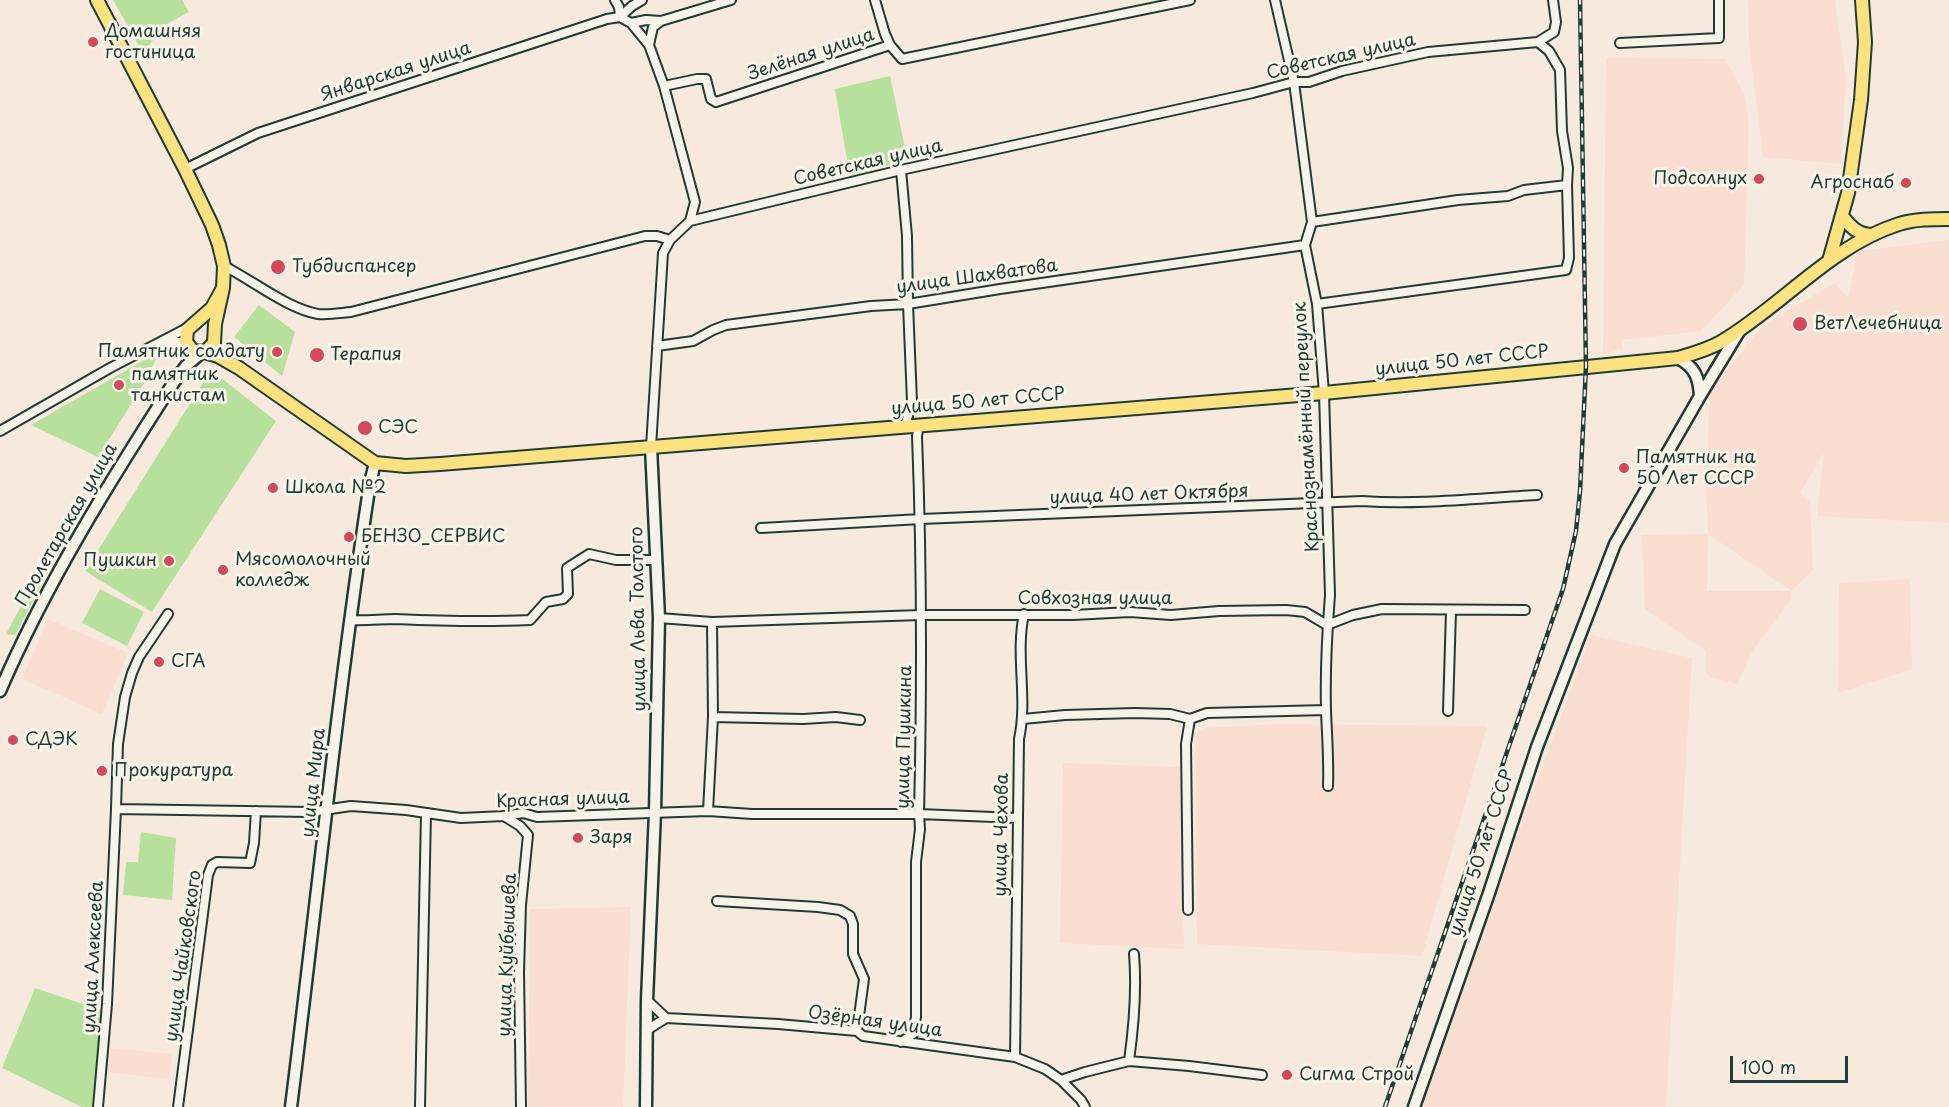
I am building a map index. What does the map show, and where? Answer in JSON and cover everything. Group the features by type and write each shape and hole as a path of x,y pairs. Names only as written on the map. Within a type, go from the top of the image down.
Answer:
{"main road":[{"path":"97,0 185,169 212,225 219,246 224,266 223,288 212,347 203,352"},
{"path":"1829,261 1848,193 1864,74 1865,42 1862,0"},
{"path":"1842,216 1856,231 1871,235"},
{"name":"улица 50 лет СССР","path":"375,464 406,466 440,464 1324,393 1678,358 1719,343 1829,261 1871,235 1901,224 1925,219 1949,219"},
{"path":"223,288 212,308 185,334 186,344 193,351 218,356 239,368 375,464"},
{"path":"191,326 204,323 211,328 222,350 239,368"}],"street":[{"path":"615,0 619,7 620,17"},
{"path":"620,17 642,0"},
{"path":"649,45 653,27 661,21 731,0"},
{"path":"875,0 890,45"},
{"name":"Зелёная улица","path":"664,86 706,79 711,99 716,102 890,45 902,59 1190,0"},
{"name":"Краснознамённый переулок","path":"1275,0 1294,82 1312,222 1305,245 1317,304 1324,393 1330,595 1326,711 1328,786"},
{"path":"1317,304 1566,270 1569,258 1568,168 1562,131 1560,70 1550,51 1538,42 1554,32 1556,22 1553,0"},
{"path":"1620,42 1719,38 1719,0"},
{"name":"Январская улица","path":"185,169 258,133 607,18 620,17"},
{"path":"620,17 631,23 649,45 664,86 694,202 690,221"},
{"path":"631,23 646,20 661,21"},
{"name":"Советская улица","path":"670,240 690,221 901,170 1294,82 1309,81 1342,71 1428,52 1538,42"},
{"path":"901,170 907,236 912,402 905,426"},
{"path":"1312,222 1458,200 1509,196 1524,190 1567,185"},
{"path":"224,266 295,306 317,314 333,314 376,307 645,236 657,236 670,240"},
{"name":"улица Льва Толстого","path":"646,1107 647,1000 655,812 659,618 651,447 663,253 670,240"},
{"name":"улица Шахватова","path":"657,346 693,341 726,325 871,306 908,304 1305,245"},
{"path":"0,431 43,405 191,326"},
{"name":"улица 50 лет СССР","path":"1414,1107 1537,747 1615,544 1742,327"},
{"path":"158,342 186,344 174,382"},
{"path":"174,382 186,366 203,352"},
{"path":"1678,358 1690,366 1696,375 1700,396"},
{"name":"Пролетарская улица","path":"0,691 49,588 174,382"},
{"name":"улица Пушкина","path":"901,1042 913,1034 916,1017 916,862 920,829 921,519 917,436 919,425"},
{"name":"улица Мира","path":"291,1107 350,620 370,483 375,464"},
{"name":"улица 40 лет Октября","path":"762,528 921,519 1362,501 1425,502 1537,495"},
{"path":"350,620 458,622 530,620 546,602 563,599 568,594 567,568 589,554 616,560 656,560"},
{"path":"1328,625 1353,615 1382,609 1525,610"},
{"name":"Совхозная улица","path":"659,618 712,622 921,615 1073,615 1130,612 1171,615 1219,611 1286,610 1305,612 1328,625"},
{"path":"1448,711 1451,611"},
{"name":"улица Алексеева","path":"98,1107 107,1004 118,744 129,681 139,657 168,614"},
{"name":"улица Чехова","path":"1015,1057 1019,739 1023,719 1021,630 1024,614"},
{"path":"708,811 713,717 712,622"},
{"path":"1023,719 1135,713 1170,714 1190,719 1207,713 1326,711"},
{"path":"713,717 803,719 836,717 861,720"},
{"path":"1188,910 1186,744 1190,719"},
{"name":"Красная улица","path":"116,806 310,812 351,806 461,818 523,813 537,817 708,811 752,814 919,814 1018,818"},
{"name":"улица Чайковского","path":"178,1107 208,875 212,865 217,862 250,863 254,843 255,811"},
{"path":"420,1107 426,813"},
{"name":"улица Куйбышева","path":"504,816 520,826 528,835 521,904 519,972 521,1107"},
{"path":"717,902 818,907 840,910 850,916 853,924 853,954 864,979 857,1031"},
{"path":"1129,1061 1136,978 1134,954"},
{"path":"647,1000 666,1018 647,1030"},
{"name":"Озёрная улица","path":"666,1018 857,1031 863,1036 1015,1057 1045,1069 1061,1080 1085,1107"},
{"path":"1061,1080 1129,1061 1262,1075"}],"shaded area":[{"path":"1748,0 1835,0 1846,78 1841,164 1763,157 1749,43"},
{"path":"1606,58 1725,59 1744,93 1749,123 1744,285 1701,331 1621,340 1623,349 1603,354"},
{"path":"1949,240 1949,523 1817,516 1824,453 1800,493 1810,502 1813,570 1791,591 1792,598 1753,650 1737,684 1709,676 1705,672 1706,651 1645,609 1642,535 1708,534 1706,483 1710,392 1763,325 1835,283 1848,298 1858,251","holes":["1708,534 1790,590 1707,591"]},
{"path":"1910,579 1912,669 1838,693 1839,583"},
{"path":"48,619 128,653 102,714 22,679"},
{"path":"1591,635 1692,658 1666,1107 1417,1107"},
{"path":"1277,724 1487,726 1422,956 1197,944 1195,733 1204,728"},
{"path":"1063,763 1180,767 1184,949 1060,943"},
{"path":"631,907 623,1107 528,1107 530,909"},
{"path":"109,1048 172,1054 169,1079 105,1072"}],"green space":[{"path":"113,0 182,0 189,12 165,25 143,53"},
{"path":"890,76 904,143 899,162 850,177 835,89"},
{"path":"259,305 295,332 282,376 234,337"},
{"path":"160,351 145,382 98,457 31,425"},
{"path":"211,370 276,421 152,612 85,571"},
{"path":"67,521 74,525 15,635 6,634"},
{"path":"100,589 144,612 127,646 82,623"},
{"path":"141,832 176,838 172,900 123,895 126,862 138,862"},
{"path":"35,988 101,1010 93,1107 82,1107 2,1068"}],"railway":[{"path":"1385,1107 1563,589 1576,531 1586,366 1580,0"}],"place":[{"name":"Домашняя гостиница","path":"93,42"},
{"name":"Подсолнух","path":"1759,179"},
{"name":"Агроснаб","path":"1906,183"},
{"name":"Тубдиспансер","path":"278,267"},
{"name":"ВетЛечебница","path":"1800,324"},
{"name":"Памятник солдату","path":"277,352"},
{"name":"Терапия","path":"317,355"},
{"name":"памятник танкистам","path":"119,385"},
{"name":"СЭС","path":"365,428"},
{"name":"Памятник на 50 Лет СССР","path":"1624,468"},
{"name":"Школа №2","path":"273,488"},
{"name":"БЕНЗО_СЕРВИС","path":"349,537"},
{"name":"Пушкин","path":"169,561"},
{"name":"Мясомолочный колледж","path":"223,570"},
{"name":"СГА","path":"159,662"},
{"name":"СДЭК","path":"13,740"},
{"name":"Прокуратура","path":"102,771"},
{"name":"Заря","path":"578,838"},
{"name":"Сигма Строй","path":"1287,1075"}]}
